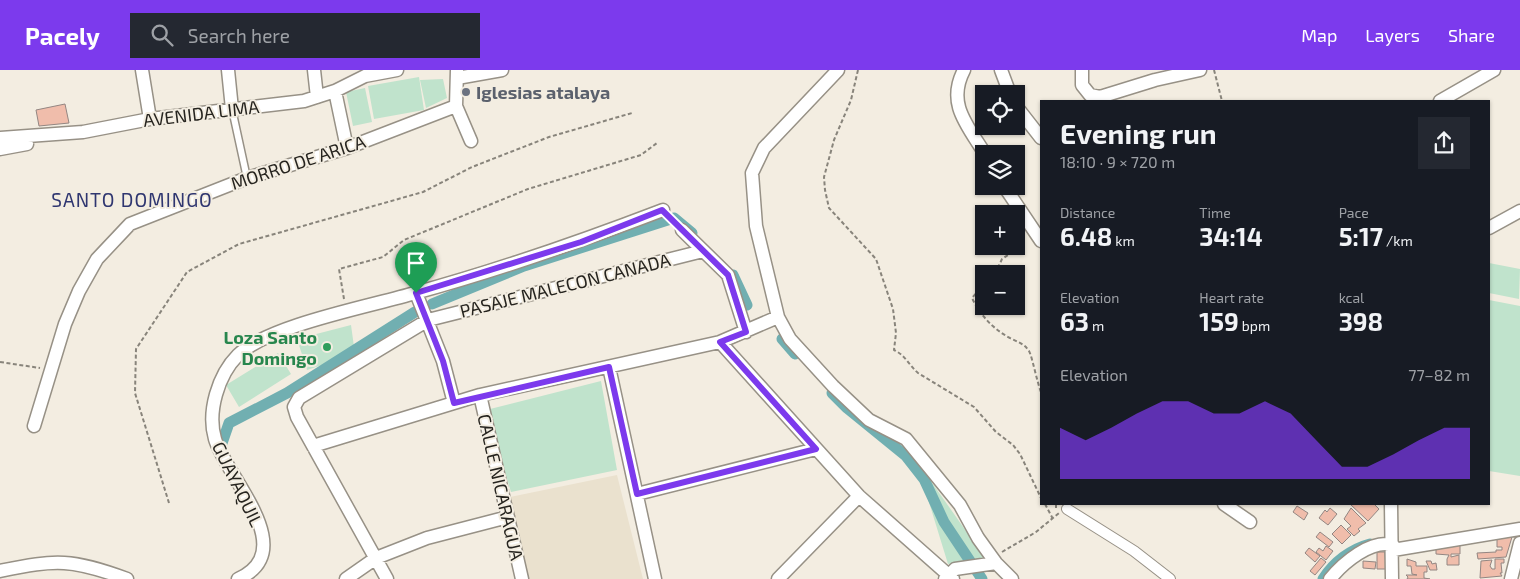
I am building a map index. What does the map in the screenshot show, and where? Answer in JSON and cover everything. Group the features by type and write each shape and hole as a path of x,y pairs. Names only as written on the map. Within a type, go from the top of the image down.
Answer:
{"street":[{"path":"142,70 150,119"},
{"path":"228,70 232,109"},
{"path":"314,70 317,97"},
{"name":"AVENIDA LIMA","path":"0,138 83,132 150,119 304,100 335,90 365,76 397,70"},
{"path":"471,141 456,106 457,74 502,70"},
{"path":"838,70 764,148 752,173 756,226 778,317 790,339 833,386 869,420 906,439 960,504 978,538 994,560 1012,579"},
{"path":"964,70 956,94 958,109 980,145"},
{"path":"1001,70 1007,85"},
{"path":"1082,70 1082,85 1090,95 1100,96 1155,80 1200,70"},
{"path":"1442,100 1494,70"},
{"path":"335,90 347,148"},
{"name":"MORRO DE ARICA","path":"34,426 65,324 79,292 98,259 130,224 246,178 347,148 456,106"},
{"path":"1025,118 1040,137"},
{"path":"0,149 83,132"},
{"path":"1010,195 1040,240"},
{"name":"GUAYAQUIL","path":"238,579 244,576 263,555 261,523 223,458 215,439 212,415 223,375 239,354 269,336 581,242 662,210"},
{"path":"1490,227 1520,211"},
{"path":"682,230 728,275 746,332"},
{"name":"PASAJE MALECON CANADA","path":"314,446 297,417 294,408 299,398 428,320 703,250"},
{"name":"CALLE NICARAGUA","path":"416,293 443,361 454,403"},
{"path":"387,579 314,446 480,395 720,342 778,317"},
{"path":"720,342 859,496 949,578 955,569 994,560"},
{"path":"609,367 655,579"},
{"name":"CALLE NICARAGUA","path":"480,395 522,579"},
{"path":"637,494 816,449"},
{"path":"778,579 859,496"},
{"path":"1225,505 1250,522"},
{"path":"1391,505 1392,579"},
{"path":"1067,509 1134,551 1170,579"},
{"path":"346,579 376,558 427,538 508,517"},
{"path":"1330,579 1356,554 1387,543 1393,548 1520,529"},
{"path":"1511,579 1520,543"},
{"path":"0,571 43,562 68,562 92,566 109,576 128,579"}],"lane":[{"path":"232,109 246,178"}],"path":[{"path":"858,70 851,100 834,140 824,176 829,208 876,259 893,309 896,333 894,350 903,354 910,366 918,373 974,407 996,432 1020,454 1040,496"},
{"path":"1214,70 1222,100"},
{"path":"169,503 134,393 136,349 187,272 239,244 423,192 472,167 549,137 632,113"},
{"path":"347,311 339,269 383,257 404,240 413,236 528,189 640,155 657,143"},
{"path":"999,265 1002,259 1008,255"},
{"path":"983,315 992,325 1009,338 1022,344 1030,352 1032,366 1040,389"},
{"path":"0,362 51,370"},
{"path":"1046,505 1053,519"},
{"path":"994,560 1004,551 1067,509"}],"shaded area":[{"path":"617,475 643,579 528,579 510,497"}],"green space":[{"path":"419,77 424,110 374,119 368,86"},
{"path":"443,79 447,98 426,108 420,80"},
{"path":"365,88 372,122 353,126 346,92"},
{"path":"1490,263 1520,269 1519,299 1490,293"},
{"path":"1490,300 1520,306 1520,476 1490,471"},
{"name":"Loza Santo Domingo","path":"351,325 355,354 307,370 297,339"},
{"path":"278,353 291,374 239,407 226,385"},
{"path":"601,381 617,470 511,492 486,410"},
{"path":"916,460 985,558 948,564"}],"building":[{"path":"65,104 69,123 39,126 36,110"},
{"path":"1351,505 1375,505 1379,509 1368,521"},
{"path":"1297,506 1308,513 1304,520 1293,512"},
{"path":"1330,508 1337,514 1328,525 1319,518 1325,510 1327,512"},
{"path":"1351,508 1366,523 1358,529 1360,531 1354,536 1347,529 1351,526 1344,519"},
{"path":"1341,525 1351,535 1342,544 1332,534"},
{"path":"1320,532 1333,542 1329,547 1316,537"},
{"path":"1497,537 1512,537 1506,557 1478,559 1477,553 1502,550 1502,547 1497,547"},
{"path":"1436,545 1460,545 1460,554 1451,554 1451,557 1459,555 1459,565 1447,565 1449,555 1436,554"},
{"path":"1326,546 1333,551 1326,560 1316,552 1319,548 1323,551"},
{"path":"1309,548 1320,556 1315,562 1305,553"},
{"path":"1377,552 1385,552 1386,569 1377,569"},
{"path":"1321,558 1326,562 1315,575 1310,571"},
{"path":"1407,559 1416,562 1416,566 1427,566 1424,578 1430,579 1407,579 1406,575 1417,575 1412,574 1411,566 1407,566"},
{"path":"1495,559 1504,559 1504,563 1501,563 1502,573 1500,573 1502,576 1480,578 1481,561 1492,560 1490,566 1492,569 1495,569"},
{"path":"1363,561 1376,562 1375,569 1363,568"},
{"path":"1426,561 1431,561 1432,564 1436,563 1437,570 1430,570"}],"waterway":[{"path":"432,304 524,266 674,218 692,233"},
{"path":"733,275 747,305"},
{"path":"220,449 229,423 287,393 415,312"},
{"path":"782,339 795,354"},
{"path":"832,393 847,408 906,456 924,479 944,522 982,579"},
{"path":"1323,579 1332,567 1344,557 1356,549 1370,544"}],"place":[{"name":"Iglesias atalaya","path":"466,92"},
{"name":"Loza Santo Domingo","path":"327,347"}],"district":[{"name":"SANTO DOMINGO","path":"132,199"}],"route":[{"path":"662,210 728,275 746,332 720,342 816,449 637,494 609,367 480,395 454,403 443,361 416,293 581,242 662,210"}]}
